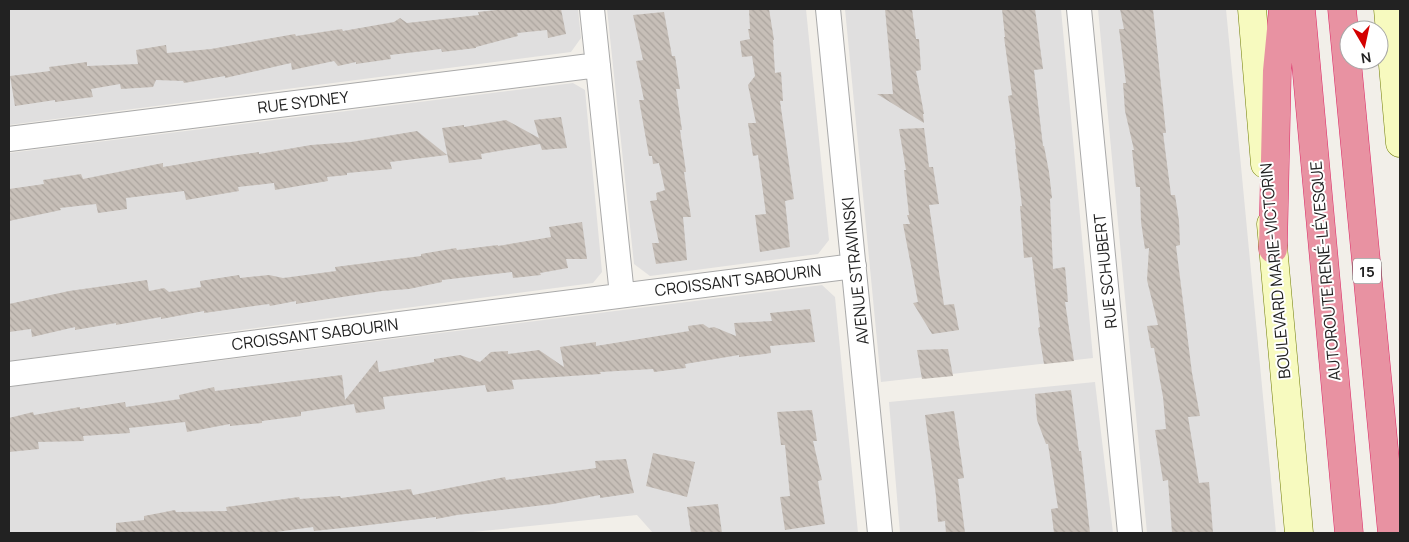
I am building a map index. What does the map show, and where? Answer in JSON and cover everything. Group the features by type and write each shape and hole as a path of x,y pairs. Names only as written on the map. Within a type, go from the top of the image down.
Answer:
{"highway":[{"path":"1273,249 1277,71 1283,9"},
{"name":"AUTOROUTE RENÉ-LÉVESQUE","path":"1300,9 1349,533"},
{"name":"15","path":"1342,9 1392,533"}],"main road":[{"name":"BOULEVARD MARIE-VICTORIN","path":"1252,9 1299,533"},
{"path":"1388,9 1400,144"}],"street":[{"path":"592,9 622,295"},
{"name":"AVENUE STRAVINSKI","path":"828,9 880,533"},
{"name":"RUE SCHUBERT","path":"1079,9 1130,533"},
{"name":"RUE SYDNEY","path":"9,139 598,65"},
{"name":"CROISSANT SABOURIN","path":"9,374 854,266"}],"shaded area":[{"path":"9,9 578,9 581,38 571,52 9,125"},
{"path":"607,9 806,9 829,240 818,254 650,276 634,264"},
{"path":"845,9 1061,9 1093,358 881,382"},
{"path":"1098,9 1226,9 1276,533 1147,533"},
{"path":"573,83 585,90 602,272 593,283 9,361 9,153"},
{"path":"822,285 835,297 858,533 653,533 637,515 463,533 9,533 9,387"},
{"path":"1095,382 1113,533 900,533 889,402"}],"building":[{"path":"505,9 561,9 566,34 548,38 547,30 517,33 518,36 476,48 442,52 441,49 390,55 391,59 356,64 356,62 338,66 334,61 292,70 291,63 225,78 225,76 184,83 183,81 156,80 153,87 121,89 120,84 91,89 93,97 15,106 10,76 50,71 49,67 87,62 87,66 138,64 136,50 166,45 167,53 211,49 295,34 296,36 342,29 343,31 394,22 400,18 407,23 479,15 478,12"},
{"path":"749,9 769,9 774,40 775,73 781,72 783,101 780,101 794,199 785,201 790,247 760,252 755,215 766,214 758,155 753,156 748,123 756,123 748,85 755,76 752,56 742,57 740,41 750,39 748,29 750,29"},
{"path":"885,9 912,9 916,39 919,39 921,70 916,71 924,123 877,94 893,94"},
{"path":"1002,9 1035,9 1043,69 1034,70 1043,146 1052,198 1050,199 1053,269 1065,267 1068,302 1065,302 1074,361 1044,364 1038,328 1040,327 1032,257 1024,258 1020,206 1022,206 1008,96 1012,95"},
{"path":"1120,9 1153,9 1166,133 1163,133 1171,195 1175,195 1179,221 1180,245 1176,246 1192,373 1200,416 1188,417 1199,483 1209,482 1213,533 1172,533 1168,480 1163,481 1155,430 1166,429 1163,397 1154,348 1151,348 1147,326 1158,325 1147,280 1149,248 1145,249 1141,222 1140,187 1136,187 1132,150 1134,150 1125,111 1123,83 1126,83 1119,29 1124,29"},
{"path":"664,12 672,56 675,56 680,89 676,89 682,130 680,130 686,172 684,172 691,217 683,217 687,260 656,264 652,243 659,243 650,201 657,200 656,193 665,190 659,163 653,164 652,156 649,156 639,100 644,100 636,61 643,60 633,15"},
{"path":"561,117 567,148 542,150 540,144 481,154 482,159 449,163 442,128 464,125 464,127 506,120 539,138 534,120"},
{"path":"924,128 929,167 933,167 939,204 929,205 944,305 954,304 959,330 932,334 913,303 918,302 903,224 910,224 907,215 909,215 904,170 906,170 899,129"},
{"path":"417,131 447,155 390,162 392,169 347,173 347,175 327,177 328,181 275,190 274,183 238,187 239,191 186,200 184,191 126,198 127,209 98,213 96,204 60,208 61,210 9,221 9,189 44,184 43,180 81,174 83,179 163,163 163,167 311,145 351,142"},
{"path":"582,222 587,259 566,259 568,268 540,273 541,275 513,278 512,272 442,280 442,282 409,289 382,291 296,304 296,301 270,306 269,304 204,313 204,311 161,319 161,317 75,330 75,327 32,337 31,329 9,332 9,304 69,291 147,280 149,291 164,288 169,292 201,287 200,281 239,275 240,278 269,275 283,278 336,271 335,267 421,256 421,254 456,248 457,250 498,246 551,237 549,227"},
{"path":"810,309 815,342 770,346 771,353 739,357 739,355 685,364 686,368 654,372 653,369 512,380 514,389 487,392 485,385 383,397 385,409 356,413 354,404 301,412 301,416 262,421 262,423 230,426 230,424 187,432 185,422 129,428 130,433 83,436 84,441 38,442 39,449 9,452 9,418 33,412 34,415 125,402 126,407 180,399 179,395 214,387 215,391 342,375 345,400 377,360 379,372 434,362 434,359 460,355 480,362 491,352 508,351 508,354 539,350 564,367 560,347 596,342 596,346 689,331 688,326 703,324 709,328 714,327 736,336 734,323 772,321 770,313"},
{"path":"948,349 953,376 922,379 917,350"},
{"path":"1071,390 1079,451 1081,451 1090,533 1054,533 1051,509 1058,508 1048,444 1046,444 1037,420 1035,394"},
{"path":"812,410 817,441 813,441 822,480 818,481 825,524 785,530 780,497 790,496 785,445 781,445 777,412"},
{"path":"954,411 964,478 958,479 965,533 946,533 945,521 938,522 925,415"},
{"path":"653,453 695,462 687,497 646,486"},
{"path":"626,459 634,493 600,498 600,495 553,504 436,519 436,517 314,531 313,527 269,533 116,533 116,523 144,520 144,516 175,510 176,512 227,511 226,507 299,497 300,499 340,496 341,498 411,489 413,495 505,477 506,480 596,468 595,461"},
{"path":"718,504 722,533 691,533 687,507"}]}
